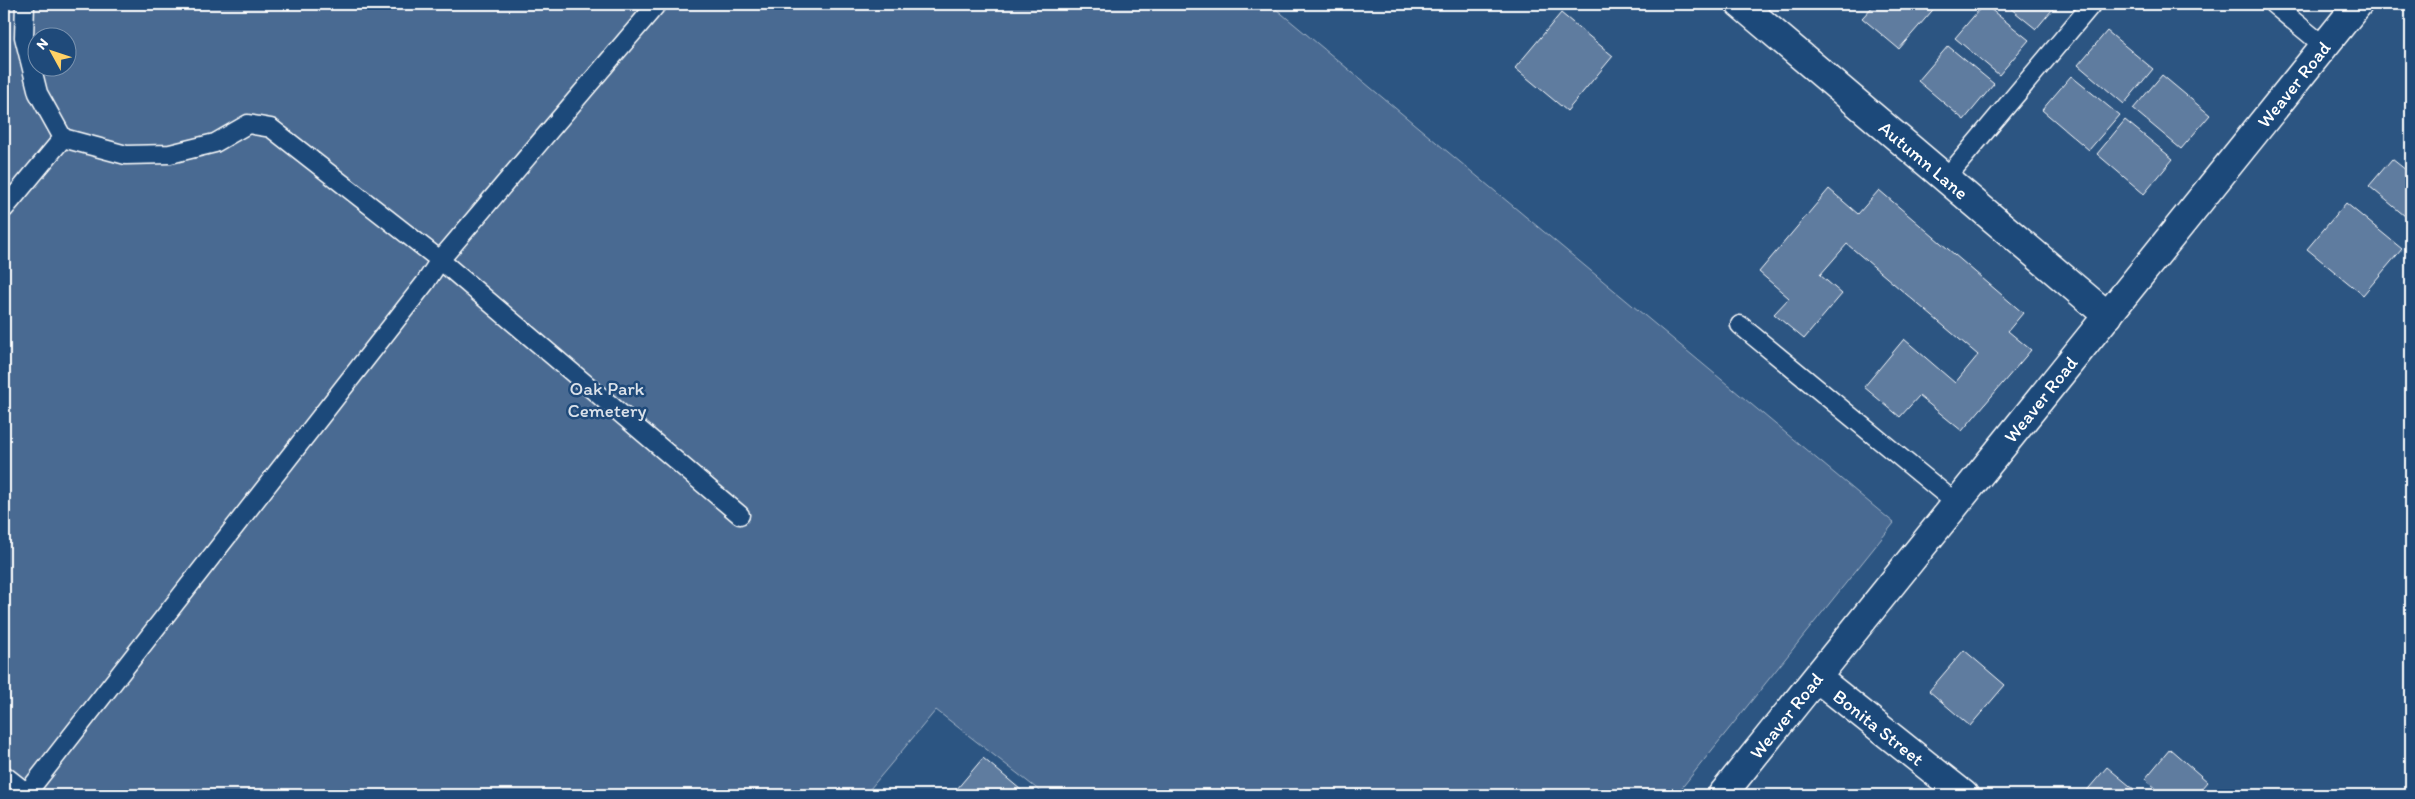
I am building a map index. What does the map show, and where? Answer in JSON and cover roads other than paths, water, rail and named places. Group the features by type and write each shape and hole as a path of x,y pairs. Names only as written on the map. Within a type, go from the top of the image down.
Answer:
{"street":[{"name":"Autumn Lane","path":"1740,4 1947,177 2108,316"},
{"name":"Weaver Road","path":"1722,795 2358,4"},
{"name":"Bonita Street","path":"1817,678 1964,795"}],"lane":[{"path":"25,4 24,37 38,93 63,138 126,155 170,154 216,143 248,124 271,128 440,260 740,515"},
{"path":"4,774 27,793 425,283 440,260 657,4"},
{"path":"1947,177 2092,4"},
{"path":"2274,4 2324,46"},
{"path":"4,209 63,138"},
{"path":"1740,324 1957,504"}],"park label":[{"name":"Oak Park Cemetery","path":"607,399"}]}
